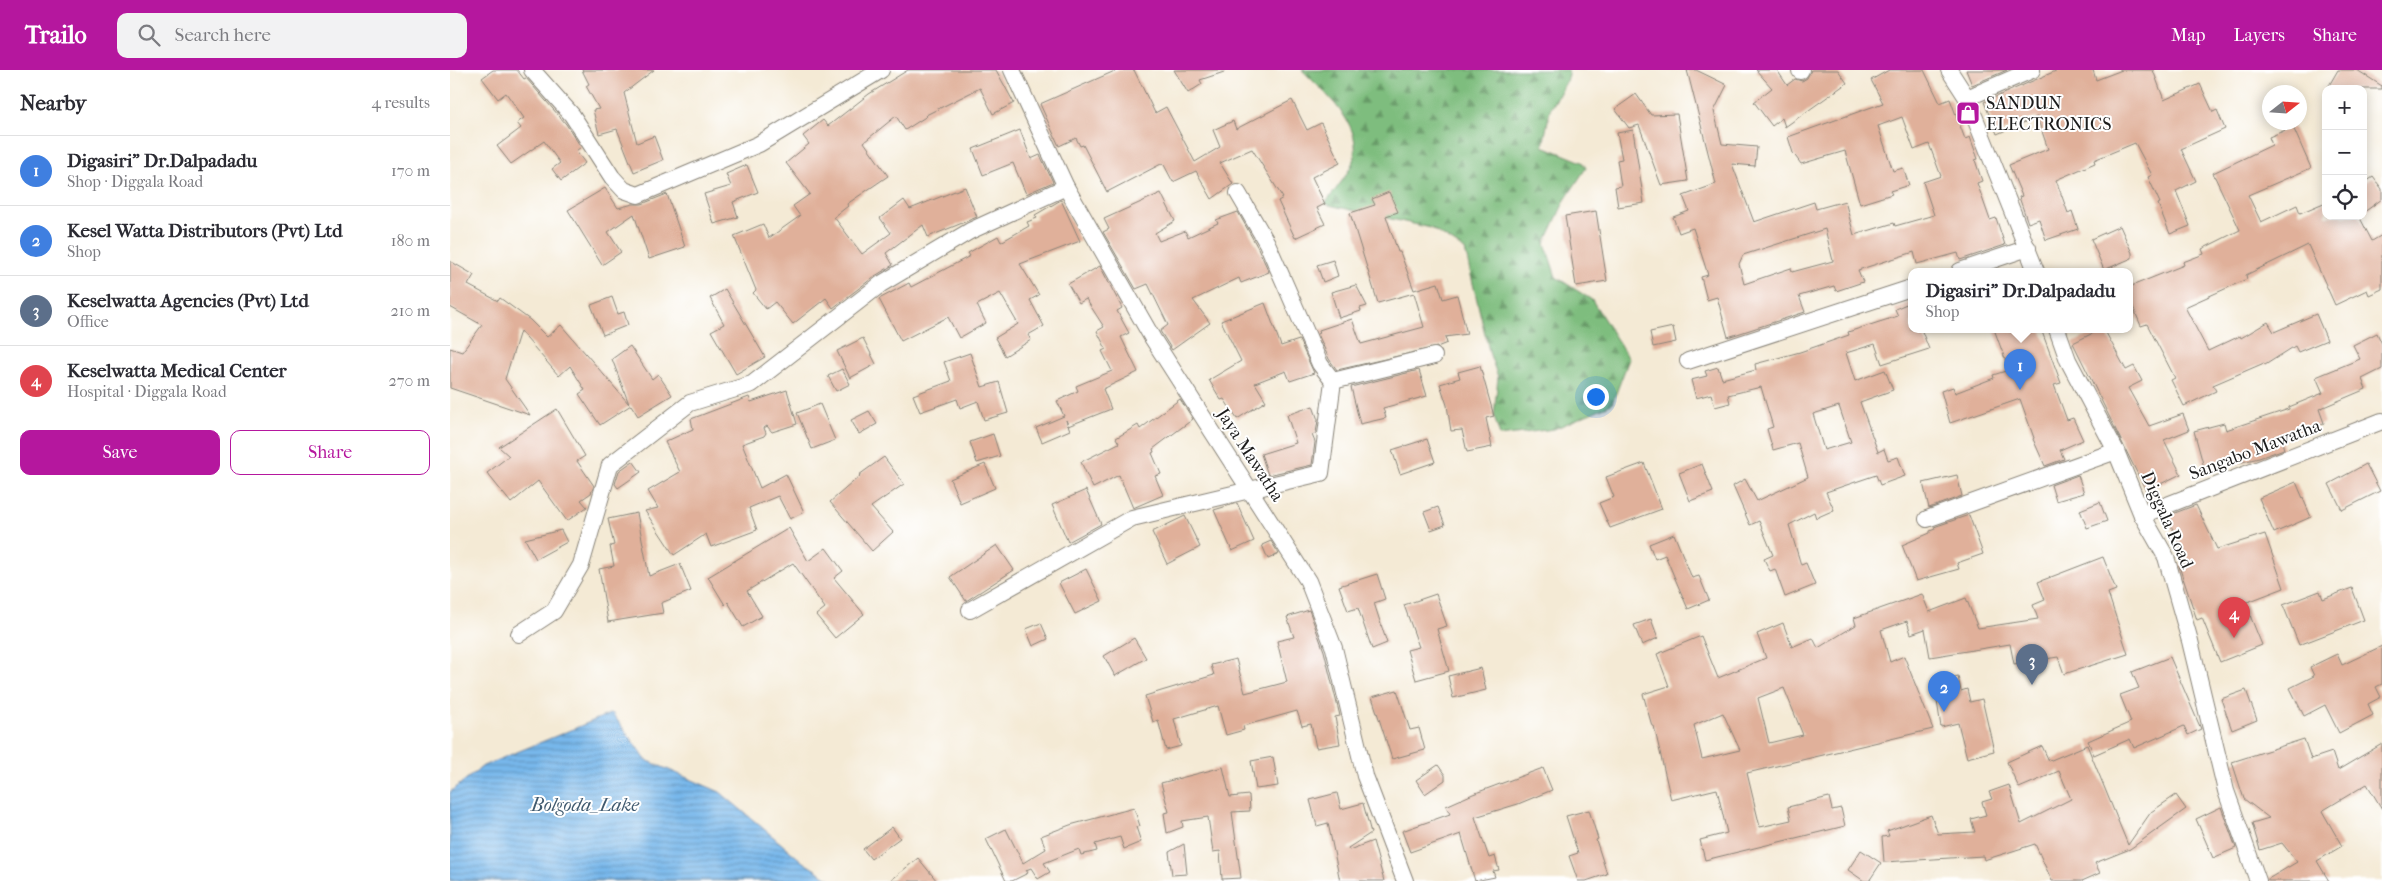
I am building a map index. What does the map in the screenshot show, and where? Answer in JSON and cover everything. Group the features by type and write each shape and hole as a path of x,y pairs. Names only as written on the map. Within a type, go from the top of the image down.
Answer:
{"street":[{"path":"532,70 572,115 612,177 624,190 638,195 759,144 881,70"},
{"name":"Jaya Mawatha","path":"1012,70 1066,187 1153,339 1308,582 1334,648 1365,776 1405,881"},
{"path":"1948,70 1967,98 2035,268"},
{"path":"1967,98 2032,70"},
{"path":"520,634 554,611 581,566 610,466 690,403 752,384 881,284 970,231 1066,187"},
{"path":"970,610 1132,518 1321,473 1333,381 1320,364 1267,243 1238,193"},
{"path":"1969,268 2028,248"},
{"path":"1688,361 1908,289"},
{"name":"Diggala Road","path":"2058,333 2068,360 2116,451 2142,515 2166,557 2190,641 2226,791 2258,881"},
{"path":"1333,381 1434,356"},
{"name":"Sangabo Mawatha","path":"2142,515 2382,422"},
{"path":"1928,519 2116,451"}],"green space":[{"path":"1302,70 1569,70 1566,82 1550,110 1543,146 1582,162 1586,168 1565,200 1545,243 1556,277 1592,300 1629,359 1612,404 1554,429 1500,436 1494,416 1498,377 1490,355 1465,250 1431,228 1325,204 1351,166 1355,152 1354,138 1342,113"}],"water":[{"name":"Bolgoda_Lake","path":"612,713 646,760 720,792 803,862 833,881 450,881 450,792 483,766"}],"building":[{"path":"493,70 517,70 524,79 526,78 566,124 581,147 576,151 585,163 561,181 552,169 560,163 544,141 511,164 497,146 521,128 517,123 524,118 506,93 498,99 482,78"},
{"path":"582,70 654,70 624,93 637,143 654,136 663,160 634,172 617,129 599,134 593,110 599,109 586,86 589,84"},
{"path":"908,70 996,70 1014,103 993,114 980,88 926,115 905,130 896,116 864,142 888,176 847,204 848,206 834,217 862,254 891,233 880,218 904,200 910,209 965,187 977,217 928,237 923,225 886,253 893,265 875,276 833,308 826,298 793,324 775,302 766,309 753,293 756,290 734,236 763,224 769,238 800,216 793,206 810,194 786,163 809,144 803,136 823,120 828,126 869,94"},
{"path":"1117,70 1134,70 1155,113 1166,107 1195,162 1220,147 1213,130 1233,121 1236,129 1292,100 1307,130 1321,123 1340,163 1312,177 1325,204 1317,208 1325,224 1295,238 1278,201 1283,198 1252,149 1220,163 1233,184 1212,199 1196,171 1173,182 1163,163 1107,192 1083,145 1080,146 1076,138 1059,146 1040,104"},
{"path":"1174,70 1223,70 1224,72 1200,80 1202,84 1188,93"},
{"path":"1687,70 1696,70 1727,85 1714,111 1722,144 1757,147 1755,166 1732,164 1754,222 1814,202 1816,209 1845,201 1854,235 1894,223 1895,226 1934,215 1923,182 1941,176 1929,144 1914,150 1902,117 1878,126 1893,171 1903,168 1909,185 1890,191 1892,194 1860,204 1845,151 1801,164 1793,153 1788,137 1883,103 1871,80 1889,70 1924,70 1940,103 1950,99 1965,139 1970,137 1978,159 1975,160 1982,181 1977,183 1990,220 1996,218 2005,245 1960,260 1958,253 1917,264 1914,252 1858,270 1863,282 1836,291 1834,286 1799,296 1805,312 1728,337 1717,297 1707,300 1701,277 1708,275 1693,228 1679,233 1673,217 1689,211 1683,196 1716,184","holes":["1825,229 1833,261 1792,272 1791,268 1744,284 1739,264 1743,255"]},
{"path":"1756,70 1777,70 1787,85 1795,79 1802,81 1807,78 1811,70 1838,70 1847,83 1785,127 1782,118 1772,126 1754,102 1772,88"},
{"path":"1966,70 2007,70 1972,85"},
{"path":"2058,70 2093,70 2096,80 2122,70 2153,70 2164,100 2200,84 2213,112 2217,110 2225,129 2181,149 2196,181 2176,191 2190,226 2170,234 2158,204 2160,203 2148,177 2152,175 2135,143 2094,160 2095,163 2056,180 2068,213 2072,211 2078,229 2046,240 2039,219 2028,223 2019,197 2022,196 2009,165 2048,149 2037,117 1997,134 1984,102"},
{"path":"2338,70 2357,70 2382,86 2382,89 2367,89 2367,85 2329,85"},
{"path":"1636,94 1651,115 1677,114 1688,181 1661,185 1639,125 1629,128 1615,109"},
{"path":"1020,130 1031,159 1040,155 1053,182 1026,194 1013,163 983,175 973,149"},
{"path":"1633,130 1644,203 1618,207 1615,187 1621,186 1617,160 1622,159 1617,133"},
{"path":"2286,130 2294,130 2311,168 2248,195 2261,222 2297,205 2300,213 2322,204 2322,220 2361,220 2372,241 2382,235 2382,289 2369,295 2367,290 2335,305 2308,245 2246,275 2247,279 2185,307 2208,351 2240,336 2241,338 2268,322 2274,332 2316,314 2327,340 2298,352 2295,346 2265,365 2264,363 2213,385 2216,391 2184,406 2171,380 2175,378 2147,324 2141,326 2133,307 2133,285 2184,265 2183,262 2204,254 2202,249 2240,230 2213,173 2272,145 2269,137"},
{"path":"747,165 758,192 733,202 738,217 714,224 704,194 731,186 726,174"},
{"path":"2373,177 2382,189 2382,199 2367,210 2367,181"},
{"path":"605,188 618,208 642,204 667,194 685,247 649,259 634,214 608,232 621,252 602,265 568,210"},
{"path":"1389,192 1398,212 1386,216 1398,252 1400,252 1414,290 1438,283 1443,299 1457,295 1467,334 1445,337 1447,343 1437,347 1337,370 1329,359 1318,334 1320,333 1319,330 1352,319 1361,344 1424,327 1414,293 1378,303 1350,213 1375,205 1372,199"},
{"path":"1161,193 1175,221 1155,233 1159,241 1185,231 1188,237 1218,223 1216,220 1238,212 1269,272 1241,283 1239,278 1193,300 1210,323 1172,350 1160,331 1168,325 1148,284 1136,289 1103,232 1109,229 1104,219"},
{"path":"1061,200 1080,241 1020,264 1039,295 1030,300 1044,326 1028,335 1031,340 1005,356 995,338 1018,324 1000,293 977,305 986,323 959,338 948,317 901,341 879,299 909,283 911,287 970,256 968,253 998,236 1001,242 1029,226 1027,222 1037,218 1035,215"},
{"path":"1596,211 1607,281 1576,286 1565,216"},
{"path":"2120,226 2132,253 2132,258 2109,268 2103,268 2091,239"},
{"path":"1333,260 1338,276 1323,282 1317,265"},
{"path":"450,261 474,275 468,285 498,301 500,298 530,320 547,337 561,325 629,404 612,359 630,346 652,379 658,374 672,395 638,416 631,405 600,425 579,394 585,390 570,366 559,376 520,331 505,379 530,415 450,388 450,348 462,352 482,325 450,307"},
{"path":"1100,266 1122,308 1117,311 1129,333 1121,337 1138,372 1103,389 1111,409 1068,426 1070,430 1042,442 1036,428 1064,416 1057,401 1078,391 1076,386 1112,371 1102,351 1106,349 1097,331 1104,327 1086,299 1079,303 1068,284"},
{"path":"1356,285 1367,306 1360,308 1361,311 1339,318 1331,292"},
{"path":"725,289 765,357 736,374 711,331 724,324 710,298"},
{"path":"612,297 618,314 624,312 628,325 603,335 591,305"},
{"path":"1265,303 1281,346 1299,340 1314,373 1290,381 1286,371 1255,383 1266,401 1237,419 1224,399 1221,400 1209,380 1241,361 1221,321"},
{"path":"1908,303 1908,333 1923,333 1929,349 1882,364 1875,344 1846,353 1855,381 1885,370 1893,390 1860,402 1878,452 1884,449 1888,460 1898,457 1905,476 1880,485 1876,475 1826,492 1834,510 1816,518 1814,512 1789,525 1801,565 1806,563 1815,585 1785,597 1775,569 1770,571 1764,559 1773,555 1759,521 1750,525 1733,486 1745,479 1757,501 1808,477 1798,443 1773,450 1767,429 1773,427 1761,387 1728,395 1730,403 1715,407 1711,394 1696,398 1691,380 1707,376 1705,371 1718,367 1722,379 1756,370 1755,364 1800,352 1849,335 1848,332 1898,316 1895,309","holes":["1839,406 1851,442 1824,450 1813,414"]},
{"path":"1673,327 1676,342 1653,347 1650,332"},
{"path":"1995,333 2042,333 2061,383 2054,385 2067,420 2073,418 2083,440 2060,450 2064,459 2045,466 2033,439 2020,399 1950,423 1941,391 1953,387 1955,393 1994,378 1993,375 2009,370"},
{"path":"2093,333 2106,333 2126,370 2134,366 2142,381 2128,388 2149,426 2183,414 2189,430 2164,440 2181,474 2146,491 2073,343"},
{"path":"2377,333 2382,344 2382,369 2362,379 2366,389 2319,409 2324,423 2281,439 2284,449 2259,458 2205,471 2194,431 2224,423 2226,430 2289,409 2289,407 2323,393 2316,377 2360,359 2353,345"},
{"path":"863,338 876,364 850,378 837,351"},
{"path":"970,353 982,387 999,382 1008,413 984,420 978,401 960,408 957,399 920,412 913,395 951,381 944,362"},
{"path":"1480,366 1494,416 1486,418 1492,447 1467,452 1462,430 1451,431 1447,405 1440,384 1460,378 1458,372"},
{"path":"842,369 850,384 836,391 828,376"},
{"path":"1419,370 1427,396 1383,408 1386,418 1360,424 1351,387"},
{"path":"787,390 797,424 772,432 767,426 764,428 766,433 764,436 742,444 760,488 786,474 804,512 790,519 778,496 749,508 757,530 711,547 706,534 674,555 645,511 658,508 648,491 680,472 665,442 693,429 691,419 749,397 751,402"},
{"path":"1180,399 1193,419 1153,449 1154,452 1152,453 1161,474 1155,476 1163,495 1133,508 1119,475 1093,488 1081,462 1119,443 1116,438 1138,425 1140,429"},
{"path":"820,404 835,440 812,449 797,413"},
{"path":"1313,406 1318,420 1316,433 1312,435 1315,442 1312,465 1268,475 1261,454 1296,443 1287,415"},
{"path":"557,409 585,456 577,461 594,486 591,493 581,500 587,507 567,521 538,481 511,503 487,473 509,456 499,447"},
{"path":"869,411 877,424 859,434 851,420"},
{"path":"993,434 1000,456 977,463 970,442"},
{"path":"1427,439 1435,462 1400,474 1392,450"},
{"path":"884,457 904,484 871,507 893,532 872,551 830,502 859,475"},
{"path":"633,461 641,472 618,488 615,484 619,471"},
{"path":"1644,463 1662,509 1610,528 1599,503 1614,497 1606,477"},
{"path":"985,464 995,488 960,503 950,479"},
{"path":"1702,464 1713,492 1690,501 1679,473"},
{"path":"2366,464 2380,491 2342,510 2329,484"},
{"path":"1957,475 1962,496 1929,508 1923,483"},
{"path":"2078,475 2084,493 2056,501 2051,485"},
{"path":"2296,482 2311,517 2274,533 2259,498"},
{"path":"1086,490 1101,524 1068,542 1052,505"},
{"path":"2100,502 2107,521 2087,528 2080,510"},
{"path":"1237,503 1254,541 1232,551 1214,510"},
{"path":"2196,505 2217,549 2265,534 2284,588 2245,603 2262,645 2220,662 2202,618 2197,620 2179,566 2187,562 2167,516"},
{"path":"1438,507 1445,525 1431,530 1424,512"},
{"path":"637,513 649,576 680,564 691,591 661,603 663,613 608,622 599,569 614,566 610,546 614,545 608,519"},
{"path":"1969,515 1983,554 1957,563 1959,569 1916,581 1902,545 1930,533 1930,531 1935,529 1934,527"},
{"path":"1185,516 1200,547 1167,564 1152,532"},
{"path":"789,528 808,561 826,548 843,571 834,578 864,614 835,638 816,615 825,608 793,563 747,591 762,616 743,627 728,602 725,605 708,577"},
{"path":"561,530 567,542 536,559 525,539"},
{"path":"1674,534 1692,578 1699,576 1709,600 1688,609 1665,555 1655,559 1649,544"},
{"path":"1271,541 1279,554 1268,559 1262,545"},
{"path":"997,545 1014,570 966,601 950,577"},
{"path":"2103,557 2116,590 2108,593 2128,654 2064,674 2058,657 2014,664 2010,644 1930,657 1925,629 1911,634 1907,621 1881,630 1890,662 1904,656 1933,729 1747,773 1760,827 1791,820 1788,807 1829,797 1832,810 1841,808 1845,826 1705,860 1700,840 1727,833 1717,789 1671,800 1654,726 1652,726 1643,694 1669,686 1657,654 1701,636 1718,678 1766,658 1757,634 1783,623 1792,647 1813,638 1818,648 1856,625 1854,618 1922,594 1929,612 1966,598 1978,628 2038,619 2033,605 2045,600 2038,582","holes":["1784,688 1803,735 1769,743 1758,698","1723,713 1740,750 1702,759 1694,725"]},
{"path":"1086,569 1102,601 1075,614 1059,583"},
{"path":"1377,574 1385,599 1374,603 1387,643 1372,649 1358,608 1348,611 1339,586"},
{"path":"2352,588 2364,620 2299,645 2283,605 2320,591 2323,599"},
{"path":"1436,594 1447,626 1437,629 1449,671 1416,680 1407,650 1419,647 1404,605"},
{"path":"1309,610 1324,651 1340,716 1335,717 1340,744 1316,748 1311,724 1302,726 1297,711 1243,726 1244,730 1226,735 1218,706 1174,719 1181,746 1166,750 1158,720 1153,722 1145,696 1214,675 1211,665 1236,659 1245,693 1287,682 1277,641 1294,637 1287,617"},
{"path":"1651,619 1658,638 1642,645 1634,625"},
{"path":"1041,623 1048,639 1033,646 1026,629"},
{"path":"1134,638 1146,658 1115,676 1104,656"},
{"path":"2382,646 2382,684 2376,687 2381,697 2368,704 2373,715 2339,733 2325,705 2304,716 2290,688 2314,676 2310,667 2337,654 2342,665"},
{"path":"2170,657 2201,729 2188,735 2184,726 2134,748 2130,739 2094,755 2088,741 2131,722 2120,695 2139,688 2132,672"},
{"path":"1481,668 1486,690 1453,698 1448,676"},
{"path":"1958,676 1961,691 1967,689 1970,702 1982,699 1994,751 1967,758 1958,723 1941,727 1934,682"},
{"path":"1397,690 1410,730 1419,728 1425,750 1392,759 1372,697"},
{"path":"2246,690 2257,720 2232,730 2221,699"},
{"path":"2304,739 2311,759 2332,752 2338,770 2382,744 2382,809 2367,784 2322,811 2342,846 2317,861 2329,881 2268,881 2268,879 2297,862 2282,843 2260,850 2252,823 2269,818 2244,799 2232,762"},
{"path":"2087,745 2128,845 2151,812 2176,795 2186,809 2130,849 2095,863 2100,873 2082,881 2052,881 2035,844 1984,860 1983,856 1884,862 1882,837 1889,836 1887,831 1931,815 1938,834 1975,832 1971,819 1986,815 1982,802 1992,799 1989,792 2009,785 2021,824 2071,799 2059,771 2019,788 2007,762 2042,746 2049,761"},
{"path":"1273,757 1278,786 1256,789 1251,761"},
{"path":"1438,765 1445,775 1445,780 1425,794 1416,780"},
{"path":"1223,767 1230,797 1249,795 1250,811 1232,812 1241,878 1222,879 1220,851 1213,852 1208,817 1182,821 1183,827 1167,833 1164,813 1169,812 1161,783"},
{"path":"1543,768 1552,790 1518,804 1475,817 1489,858 1495,856 1499,870 1493,871 1495,877 1475,881 1461,834 1410,852 1402,831 1450,814 1446,806"},
{"path":"1337,793 1341,809 1363,803 1371,833 1348,848 1349,850 1373,841 1384,881 1340,881 1328,823 1317,826 1310,800"},
{"path":"2221,807 2236,848 2213,858 2196,819"},
{"path":"1134,808 1140,826 1136,827 1141,842 1124,849 1120,837 1095,844 1097,851 1081,855 1079,849 1044,863 1050,872 1038,879 1031,868 1026,870 1028,873 1012,881 1006,881 986,839 1006,829 1023,863 1046,849 1041,836 1070,825"},
{"path":"1589,810 1607,874 1586,881 1578,881 1569,856 1578,853 1566,816"},
{"path":"892,827 900,838 871,859 863,849"},
{"path":"1184,844 1187,874 1172,875 1169,852"},
{"path":"1861,850 1881,863 1869,881 1864,881 1848,870"},
{"path":"918,858 937,881 890,881"}],"place":[{"name":"SANDUN ELECTRONICS","path":"1968,113"},
{"name":"Digasiri\" Dr.Dalpadadu","path":"2020,390"},
{"name":"Keselwatta Medical Center","path":"2234,638"},
{"name":"Keselwatta Agencies (Pvt) Ltd","path":"2032,685"},
{"name":"Kesel Watta Distributors (Pvt) Ltd","path":"1944,712"}]}
